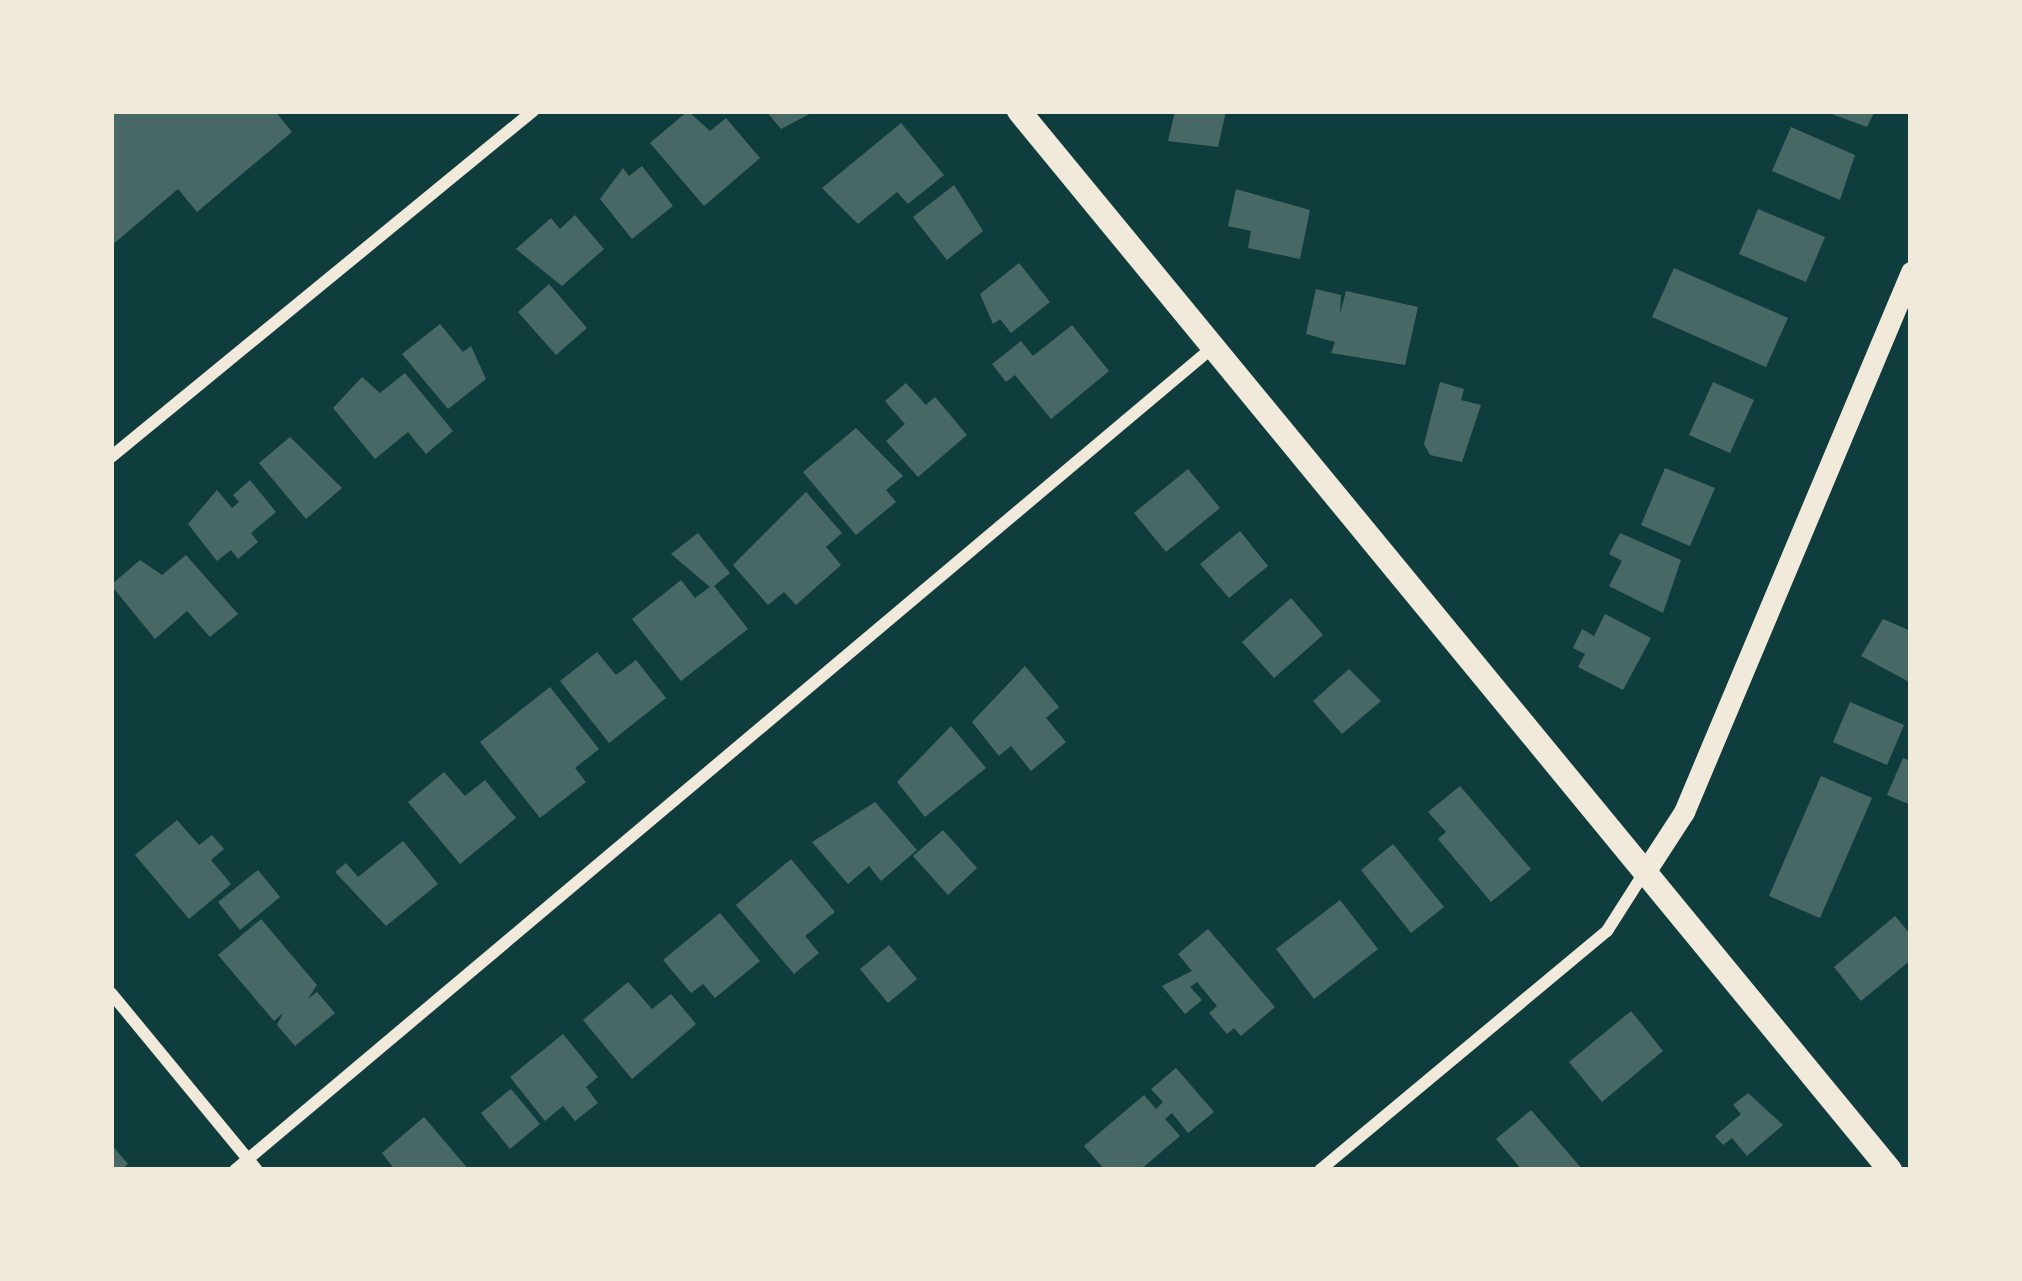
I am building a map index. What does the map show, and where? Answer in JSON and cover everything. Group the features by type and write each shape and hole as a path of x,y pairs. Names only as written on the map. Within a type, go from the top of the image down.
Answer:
{"main road":[{"path":"1018,111 1890,1170"}],"street":[{"path":"111,457 533,111"},
{"path":"1319,1170 1607,932 1684,812 1911,272"},
{"path":"236,1170 253,1165 1213,347"},
{"path":"111,993 253,1165"}],"building":[{"path":"111,111 275,111 292,132 197,212 178,189 111,246"},
{"path":"688,111 710,131 726,118 760,158 704,206 650,143"},
{"path":"766,111 815,111 781,129"},
{"path":"1175,111 1226,111 1218,147 1168,141"},
{"path":"1824,111 1875,111 1867,127"},
{"path":"901,123 944,175 908,204 897,192 858,224 822,188"},
{"path":"1791,127 1855,155 1840,200 1772,171"},
{"path":"642,166 673,206 632,239 600,199 623,168 629,176"},
{"path":"954,185 983,231 947,260 913,217"},
{"path":"1236,189 1310,210 1300,259 1248,248 1251,231 1228,226"},
{"path":"1758,209 1825,237 1806,282 1739,254"},
{"path":"575,215 604,249 562,286 516,249 551,218 560,229"},
{"path":"1019,263 1050,302 1011,333 1000,319 993,324 980,294"},
{"path":"1674,268 1788,318 1766,367 1652,317"},
{"path":"549,284 587,328 556,355 518,312"},
{"path":"1316,289 1341,295 1340,314 1346,291 1418,307 1405,365 1331,353 1335,342 1306,334"},
{"path":"440,324 463,352 471,346 486,379 448,409 402,354"},
{"path":"1072,325 1109,371 1051,419 1015,375 1006,382 992,364 1021,341 1033,356"},
{"path":"405,373 453,431 426,454 408,432 375,459 333,408 362,377 380,393"},
{"path":"1440,382 1464,389 1461,400 1481,405 1462,462 1430,455 1424,444"},
{"path":"1713,382 1754,400 1730,453 1689,435"},
{"path":"906,383 926,405 935,397 967,435 918,477 886,441 905,424 885,401"},
{"path":"856,428 903,476 886,490 896,502 856,535 803,472"},
{"path":"290,437 342,488 306,519 259,463"},
{"path":"1665,468 1715,488 1690,546 1641,525"},
{"path":"1188,469 1220,508 1166,552 1134,513"},
{"path":"250,480 276,512 251,533 258,542 238,559 231,550 217,561 188,524 217,490 232,508 239,502 233,495"},
{"path":"806,492 842,533 826,547 841,565 796,605 784,592 768,605 733,565"},
{"path":"1240,531 1268,566 1229,598 1200,564"},
{"path":"698,533 730,573 714,586 748,629 681,681 632,619 681,580 695,598 710,587 671,554"},
{"path":"1620,533 1681,560 1663,613 1609,586 1622,561 1609,554"},
{"path":"186,555 238,614 210,637 187,611 155,639 111,585 140,560 162,575"},
{"path":"1291,598 1323,635 1274,678 1242,642"},
{"path":"1605,614 1651,638 1623,690 1578,667 1585,654 1573,648 1582,629 1594,636"},
{"path":"1883,619 1911,631 1911,683 1861,656"},
{"path":"597,652 616,675 636,660 666,698 609,743 560,681"},
{"path":"1025,666 1059,707 1046,718 1066,742 1031,771 1011,746 999,756 972,722"},
{"path":"1349,669 1381,701 1342,734 1313,701"},
{"path":"550,687 599,749 575,768 586,782 540,818 480,742"},
{"path":"1850,702 1904,725 1887,765 1833,742"},
{"path":"951,726 986,768 925,817 897,782"},
{"path":"1903,758 1911,761 1911,805 1887,795"},
{"path":"444,772 465,796 485,780 516,818 460,864 408,802"},
{"path":"1821,776 1872,798 1820,918 1769,896"},
{"path":"1460,786 1531,869 1491,902 1438,839 1446,832 1428,812"},
{"path":"875,802 917,850 881,881 869,866 848,884 812,842"},
{"path":"177,820 199,845 212,835 224,849 211,860 231,884 189,919 135,855"},
{"path":"943,830 977,868 948,895 913,856"},
{"path":"403,841 438,884 386,926 335,872 346,863 358,877"},
{"path":"1393,844 1444,907 1411,933 1361,870"},
{"path":"791,859 835,912 805,936 819,953 794,974 736,905"},
{"path":"258,870 280,897 240,930 218,902"},
{"path":"1340,900 1378,949 1314,999 1276,949"},
{"path":"720,913 760,961 715,998 703,984 691,993 663,960"},
{"path":"1895,916 1911,935 1911,960 1861,1001 1834,967"},
{"path":"261,919 317,985 308,999 317,992 335,1013 295,1046 277,1025 283,1013 274,1021 218,955"},
{"path":"1208,929 1275,1007 1241,1036 1234,1028 1227,1034 1209,1013 1217,1006 1197,982 1190,987 1202,1000 1185,1014 1162,986 1192,971 1178,954"},
{"path":"889,945 917,979 888,1003 860,969"},
{"path":"628,982 652,1009 671,994 696,1024 632,1079 583,1020"},
{"path":"1631,1011 1663,1051 1602,1102 1569,1062"},
{"path":"563,1034 598,1077 586,1087 598,1103 575,1121 563,1106 545,1121 510,1077"},
{"path":"1176,1068 1214,1112 1188,1133 1172,1113 1165,1119 1180,1136 1140,1170 1105,1170 1084,1146 1144,1095 1156,1109 1163,1102 1151,1089"},
{"path":"511,1089 540,1124 510,1149 481,1113"},
{"path":"1748,1093 1783,1125 1747,1156 1732,1138 1723,1145 1715,1136 1741,1114 1733,1105"},
{"path":"1531,1110 1583,1170 1522,1170 1496,1139"},
{"path":"424,1117 469,1170 395,1170 382,1153"},
{"path":"111,1144 128,1164 121,1170 111,1170"}]}
